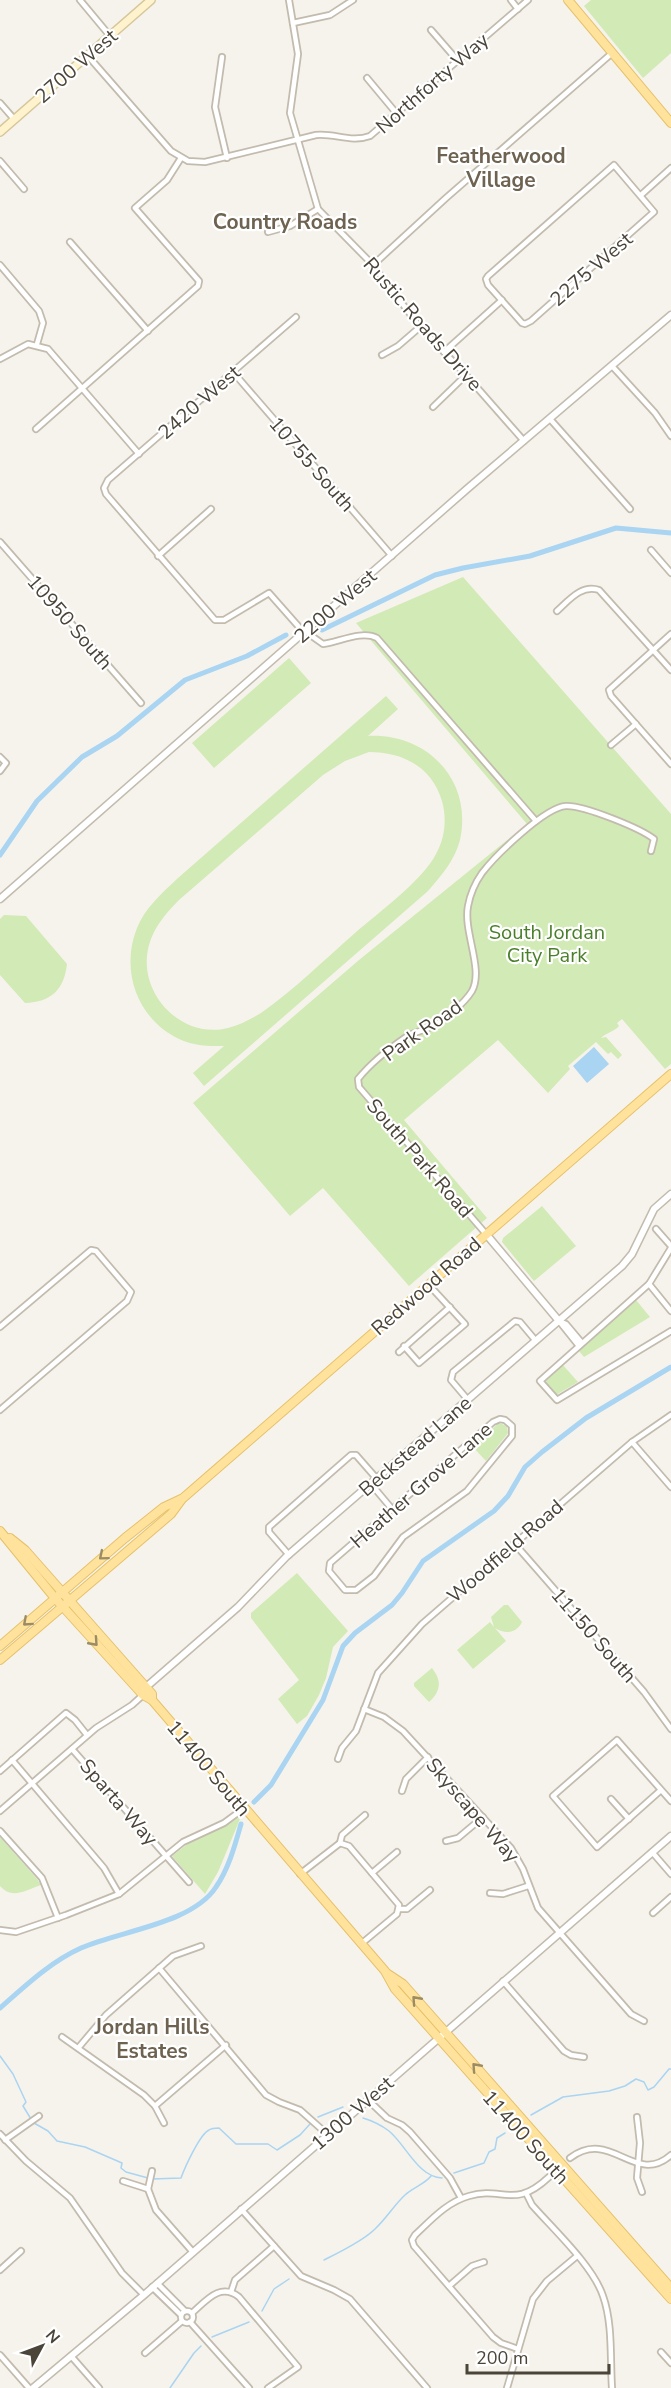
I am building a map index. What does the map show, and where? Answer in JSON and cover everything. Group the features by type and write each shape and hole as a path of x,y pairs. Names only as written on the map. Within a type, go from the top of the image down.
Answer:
{"main road":[{"name":"2700 West","path":"0,132 151,0"},
{"path":"568,0 671,123"},
{"name":"Redwood Road","path":"0,1660 171,1514 182,1499 671,1074"},
{"name":"Redwood Road","path":"0,1646 54,1597 164,1506 182,1499"},
{"name":"11400 South","path":"0,1530 26,1550 144,1691"},
{"name":"11400 South","path":"0,1530 63,1607 144,1691 152,1694 152,1700 243,1809 385,1971 403,1984 442,2035 671,2299"},
{"name":"11400 South","path":"442,2035 671,2288"}],"street":[{"path":"80,0 110,36"},
{"name":"Rustic Roads Drive","path":"288,0 298,54 290,113 318,209 374,265 420,327 524,441"},
{"path":"293,23 330,15 353,0"},
{"path":"510,0 518,9"},
{"name":"Northforty Way","path":"181,158 205,162 325,134 347,139 363,139 376,132 398,114 528,0"},
{"path":"431,30 458,61"},
{"path":"374,265 446,198 611,54"},
{"path":"36,429 195,290 199,281 135,208 167,180 181,158 167,147 88,56"},
{"path":"222,57 215,107 227,158"},
{"path":"367,78 398,114"},
{"path":"0,103 14,119"},
{"path":"0,161 24,189"},
{"path":"444,352 502,300 488,285 486,279 614,165 641,195 671,168"},
{"name":"2275 West","path":"502,300 525,324 649,219 654,212 641,195"},
{"path":"268,232 290,226 318,209"},
{"path":"70,242 148,331"},
{"path":"0,265 39,311 43,323 37,344"},
{"name":"2200 West","path":"0,899 671,315"},
{"name":"2420 West","path":"158,556 111,502 104,488 108,480 296,317"},
{"path":"382,355 398,346 420,327"},
{"path":"0,359 28,344 37,344 48,349 139,454"},
{"path":"612,366 655,413 671,436"},
{"name":"10755 South","path":"233,372 392,556"},
{"path":"433,407 466,375"},
{"path":"550,419 630,509"},
{"path":"211,509 158,556 215,620 224,620 269,594 306,632 323,644 371,635 377,638 536,821"},
{"name":"10950 South","path":"0,542 141,703"},
{"path":"651,550 671,573"},
{"path":"557,611 580,591 599,590 606,595 671,670"},
{"path":"671,634 609,690 611,696 671,764"},
{"path":"611,745 636,724"},
{"path":"0,757 6,763 0,771"},
{"name":"Park Road","path":"358,1079 400,1041 439,1021 470,994 476,976 467,918 472,891 480,875 491,862 536,821 554,809 567,806 577,807 650,836 654,839 651,851"},
{"name":"South Park Road","path":"358,1079 362,1091 486,1234"},
{"name":"Beckstead Lane","path":"144,1691 229,1615 289,1555 622,1266 632,1254 654,1209 671,1194"},
{"path":"656,1229 671,1247 649,1284 540,1381 556,1401 671,1331"},
{"path":"486,1234 581,1345"},
{"path":"0,1328 87,1252 96,1251 131,1292 130,1297 0,1410"},
{"path":"404,1346 419,1363 465,1324 428,1284"},
{"path":"649,1284 671,1311"},
{"path":"399,1352 450,1307"},
{"path":"468,1400 450,1377 453,1372 512,1322 519,1322 536,1341"},
{"name":"Woodfield Road","path":"338,1759 342,1748 356,1731 373,1683 392,1655 422,1624 632,1442 671,1415"},
{"name":"Heather Grove Lane","path":"505,1420 512,1426 513,1432 467,1491 403,1537 374,1576 356,1590 345,1590 329,1571 330,1563 392,1509 493,1422 505,1420"},
{"path":"632,1442 671,1487"},
{"path":"289,1555 269,1532 269,1527 351,1455 356,1455 376,1479"},
{"path":"370,1484 392,1509"},
{"name":"11150 South","path":"514,1543 644,1692 671,1729"},
{"path":"0,1811 87,1735 132,1705 144,1691"},
{"name":"Skyscape Way","path":"364,1709 393,1722 511,1848 523,1869 538,1908 631,2014 644,2021"},
{"path":"0,1771 66,1713 87,1735"},
{"path":"661,1790 597,1847 553,1796 617,1740 661,1790 671,1802"},
{"name":"Sparta Way","path":"72,1749 189,1882"},
{"path":"402,1791 406,1779 428,1757"},
{"path":"12,1760 104,1868 119,1894"},
{"path":"611,1798 628,1819"},
{"path":"0,1930 16,1932 119,1894 183,1842 224,1823 243,1809"},
{"path":"300,1874 340,1843 342,1835 364,1815"},
{"path":"446,1841 458,1838 483,1817"},
{"path":"0,1831 42,1878 58,1918"},
{"name":"1300 West","path":"31,2388 144,2295 671,1836"},
{"path":"340,1843 349,1846 397,1903 399,1909"},
{"path":"372,1873 397,1852"},
{"path":"652,1852 671,1874"},
{"path":"490,1893 503,1894 528,1886"},
{"path":"361,1944 399,1909 407,1909 430,1890"},
{"path":"653,1913 671,1897"},
{"path":"79,2047 106,2015 173,1956 201,1946"},
{"path":"159,1968 266,2095 300,2110 327,2134"},
{"path":"503,1981 564,2051 571,2055 584,2057"},
{"path":"62,2037 131,2085 155,2106 164,2123"},
{"path":"155,2106 226,2045"},
{"path":"368,2100 387,2118 402,2125 410,2132 450,2178 461,2198"},
{"path":"5,2140 39,2116"},
{"path":"637,2117 640,2143 637,2178 642,2192"},
{"path":"0,2134 12,2148 70,2198 122,2273 144,2295"},
{"path":"570,2158 583,2150 597,2148 644,2165 656,2164 671,2155"},
{"path":"152,2171 149,2186 156,2210 192,2252"},
{"path":"518,2349 497,2340 414,2246 412,2240 446,2207 461,2198 476,2194 510,2196 526,2193 549,2177"},
{"path":"123,2181 149,2186"},
{"path":"526,2193 532,2205 595,2278 604,2297 612,2388"},
{"path":"241,2209 301,2276 350,2299 427,2388"},
{"path":"231,2292 235,2280 274,2246"},
{"path":"0,2270 21,2251"},
{"path":"507,2388 528,2314 537,2293 577,2256"},
{"path":"449,2286 472,2266 484,2262"},
{"path":"155,2285 183,2313 192,2313 216,2293 231,2292 239,2297 298,2367 268,2388"},
{"path":"145,2353 182,2321 183,2313"},
{"path":"190,2322 193,2319 192,2313"},
{"path":"182,2321 190,2322 249,2388"},
{"path":"661,2352 671,2363"},
{"path":"0,2355 31,2388"},
{"path":"71,2356 99,2388"}],"green space":[{"path":"591,0 671,0 671,53 643,78 584,6"},
{"name":"South Jordan City Park","path":"463,577 671,814 671,1064 665,1069 622,1019 617,1023 619,1026 617,1028 601,1038 606,1037 622,1055 618,1059 611,1052 608,1054 596,1042 568,1066 570,1069 548,1093 498,1040 404,1120 487,1218 409,1286 323,1188 290,1216 193,1103 359,960 527,824 356,623"},
{"path":"289,658 311,683 214,768 192,743"},
{"path":"386,696 398,709 368,736 389,737 409,743 426,752 441,764 452,780 459,798 462,818 458,847 447,867 428,891 204,1086 193,1073 224,1046 190,1043 164,1030 152,1019 136,992 130,960 132,944 140,921 154,901","holes":["369,752 393,755 414,764 431,779 437,789 444,808 444,828 439,848 430,864 399,896 297,985 261,1013 245,1022 228,1028 211,1030 194,1027 166,1009 149,979 147,963 151,938 165,915 179,900 323,775 345,761"]},
{"path":"4,915 26,916 67,964 63,981 55,993 49,997 25,1003 0,975 0,919"},
{"path":"542,1206 576,1246 534,1281 502,1242 503,1238"},
{"path":"636,1300 650,1317 584,1357 579,1351"},
{"path":"562,1364 578,1382 556,1395 546,1381"},
{"path":"499,1423 507,1426 508,1433 486,1461 472,1446"},
{"path":"297,1573 348,1631 333,1647 326,1678 319,1695 307,1716 297,1724 278,1699 299,1680 251,1618 251,1613"},
{"path":"504,1605 508,1605 522,1622 517,1629 510,1632 495,1628 506,1641 473,1669 457,1650 490,1622 494,1627 491,1617"},
{"path":"432,1668 439,1686 429,1702 414,1686 414,1683"},
{"path":"240,1819 218,1872 205,1894 172,1856 194,1839 226,1826"},
{"path":"0,1837 41,1885 14,1893 0,1886"}],"water":[{"path":"594,1047 609,1064 587,1083 573,1066"}],"waterway":[{"path":"322,630 435,575 530,556 616,528 671,533"},
{"path":"0,855 37,801 82,757 117,736 185,680 247,656 286,635"},
{"path":"254,1802 271,1785 323,1700 343,1646 355,1633 392,1605 423,1561 494,1511 508,1496 525,1467 542,1452 586,1418 671,1367"},
{"path":"0,2008 38,1975 81,1948 173,1918 205,1900 225,1872 241,1824"},
{"path":"0,2056 13,2074 26,2102 23,2106 31,2119"},
{"path":"531,2115 563,2097 609,2091 625,2086 636,2079 644,2082 648,2090 654,2087 671,2069"},
{"path":"318,2117 343,2107"},
{"path":"363,2118 389,2131 419,2166 426,2172 442,2178"},
{"path":"34,2123 48,2131 57,2141 85,2147 122,2163 121,2168 126,2172 148,2178"},
{"path":"152,2179 181,2178 197,2144 211,2129 219,2128 236,2144 268,2144 277,2150 300,2135 310,2124"},
{"path":"454,2173 484,2163 489,2152 495,2149 497,2138 505,2133"},
{"path":"324,2260 370,2233 405,2195 431,2176"},
{"path":"262,2311 274,2289 289,2279"},
{"path":"212,2337 249,2322"},
{"path":"170,2388 201,2346"}],"district":[{"name":"Featherwood Village","path":"501,168"},
{"name":"Country Roads","path":"285,222"},
{"name":"Jordan Hills Estates","path":"152,2039"}]}
